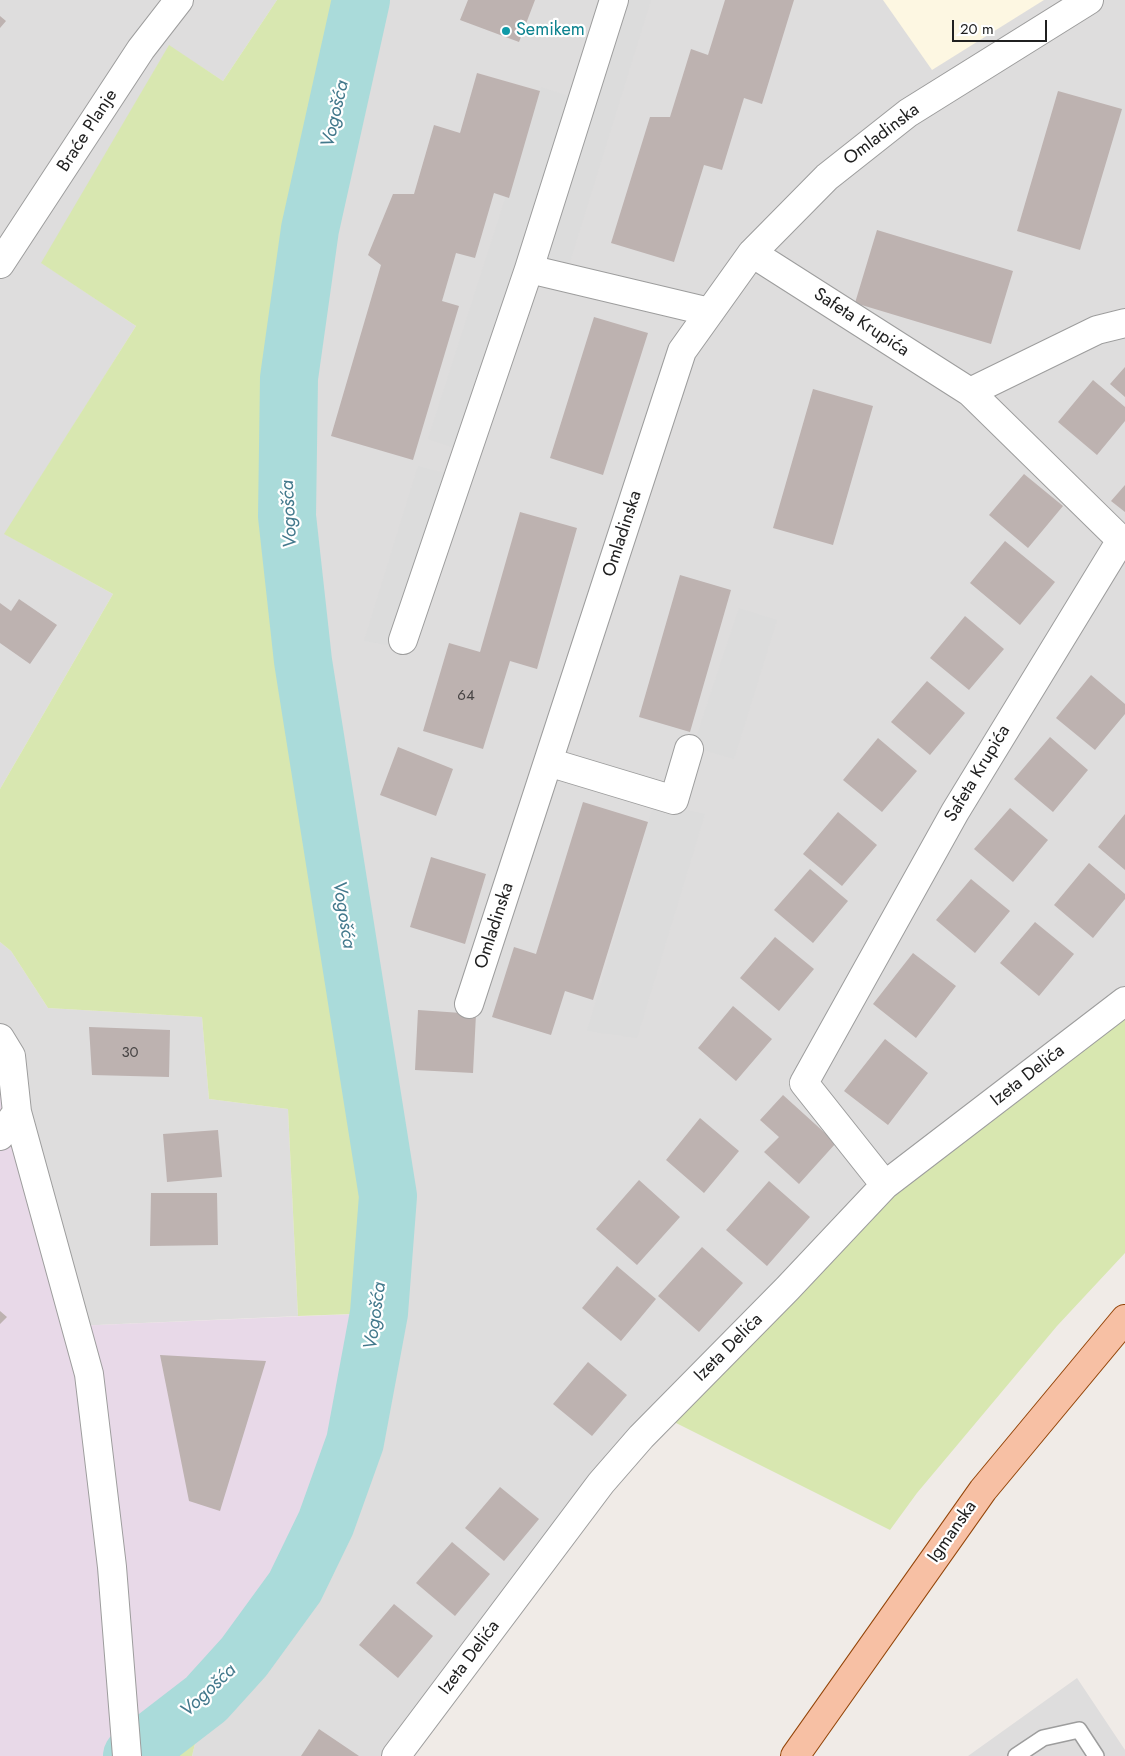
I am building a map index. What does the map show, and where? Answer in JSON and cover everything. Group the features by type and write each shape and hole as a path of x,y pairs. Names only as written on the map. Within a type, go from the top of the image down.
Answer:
{"main road":[{"name":"Igmanska","path":"795,1756 983,1490 1125,1319"}],"street":[{"name":"Braće Planje","path":"0,264 141,49 179,0"},
{"path":"403,640 528,269 614,0"},
{"name":"Omladinska","path":"469,1004 682,351 752,253 827,177 908,113 1089,0"},
{"name":"Safeta Krupića","path":"752,253 970,392 1121,540 955,812 804,1082 885,1185"},
{"path":"528,269 710,312"},
{"path":"970,392 1097,330 1125,322"},
{"path":"548,762 674,800 689,749"},
{"name":"Izeta Delića","path":"396,1756 601,1483 642,1437 787,1289 885,1185 1125,1001"},
{"path":"0,1038 11,1056 17,1112 89,1374 112,1567 127,1756"},
{"path":"0,1136 17,1112"}],"lane":[{"path":"1016,1756 1043,1738 1079,1730 1096,1756"}],"shaded area":[{"path":"0,0 277,0 223,81 169,46 42,263 136,326 5,534 113,594 0,789"},
{"path":"361,0 1125,0 1125,1012 641,1437 386,1756 192,1756 206,1699 244,1657 295,1587 326,1523 355,1442 379,1313 388,1196 303,661 287,516 289,378 310,229"},
{"path":"623,0 651,0 569,265 540,263"},
{"path":"883,0 1044,0 932,70"},
{"path":"541,87 575,98 458,449 428,439"},
{"path":"418,466 449,474 393,646 364,641"},
{"path":"739,608 777,620 734,759 693,747"},
{"path":"654,803 705,814 637,1038 587,1031"},
{"path":"0,942 11,951 48,1008 202,1017 209,1099 288,1109 298,1316 75,1326 0,1038"},
{"path":"0,1038 75,1326 379,1313 355,1442 326,1523 295,1587 244,1657 206,1699 132,1756 0,1756"},
{"path":"1077,1678 1125,1750 1125,1756 968,1756"}],"green space":[{"path":"277,0 361,0 310,229 289,378 287,516 303,661 388,1196 379,1313 298,1316 288,1109 209,1099 202,1017 48,1008 11,951 0,942 0,789 113,594 4,534 136,326 41,263 169,45 223,81"},
{"path":"1125,1012 1125,1253 1057,1326 917,1493 890,1530 662,1416 885,1185"},
{"path":"206,1699 192,1756 132,1756"}],"building":[{"name":"Semikem","path":"468,0 535,0 519,42 460,20"},
{"path":"725,0 794,0 762,104 744,98 722,170 704,165 674,262 611,243 650,117 670,117 691,49 708,55"},
{"path":"0,16 6,21 0,28"},
{"path":"477,73 540,91 509,198 494,193 475,258 456,253 442,301 459,306 413,460 331,436 381,265 368,255 393,194 414,194 434,125 460,133"},
{"path":"1058,91 1122,109 1080,250 1017,231"},
{"path":"877,230 1013,271 991,344 855,303"},
{"path":"594,317 648,333 603,475 550,458"},
{"path":"1125,367 1125,397 1110,384"},
{"path":"1093,380 1125,407 1125,421 1097,455 1058,422"},
{"path":"813,389 873,406 833,545 773,528"},
{"path":"1024,474 1063,506 1028,548 989,515"},
{"path":"1125,485 1125,512 1111,501"},
{"path":"520,512 577,528 537,669 510,661 483,749 423,731 449,643 480,652"},
{"path":"1005,541 1055,582 1020,625 970,583"},
{"path":"680,575 731,590 690,732 639,717"},
{"path":"19,599 57,625 30,664 0,643 0,603 11,611"},
{"path":"965,616 1004,649 969,690 930,658"},
{"path":"1091,675 1125,704 1125,714 1095,750 1056,718"},
{"path":"927,681 965,713 930,755 891,722"},
{"path":"1050,737 1088,770 1053,812 1014,779"},
{"path":"878,738 917,771 882,812 843,780"},
{"path":"398,747 453,769 436,816 380,795"},
{"path":"583,802 648,822 593,1000 565,991 551,1035 492,1017 514,947 536,954"},
{"path":"1010,808 1048,840 1013,882 974,849"},
{"path":"838,812 877,845 842,886 803,854"},
{"path":"1125,814 1125,870 1098,847"},
{"path":"431,857 486,874 465,944 410,927"},
{"path":"1089,863 1125,894 1125,899 1093,938 1054,905"},
{"path":"810,869 848,901 813,943 774,910"},
{"path":"971,879 1010,911 975,953 936,920"},
{"path":"1035,922 1074,954 1039,996 1000,963"},
{"path":"775,937 814,969 779,1011 740,978"},
{"path":"913,953 956,986 916,1038 873,1004"},
{"path":"733,1006 772,1039 736,1081 698,1048"},
{"path":"418,1010 476,1014 473,1073 415,1070"},
{"path":"89,1027 170,1030 169,1077 92,1075"},
{"path":"885,1039 928,1073 888,1125 844,1091"},
{"path":"783,1095 836,1143 799,1184 764,1152 779,1137 760,1120"},
{"path":"700,1118 739,1151 704,1193 666,1160"},
{"path":"218,1130 222,1177 167,1182 163,1134"},
{"path":"639,1180 680,1217 637,1265 596,1229"},
{"path":"769,1181 810,1217 767,1266 726,1230"},
{"path":"151,1193 217,1193 218,1245 150,1246"},
{"path":"702,1247 743,1283 699,1332 658,1296"},
{"path":"617,1266 656,1299 621,1341 582,1308"},
{"path":"0,1311 7,1317 0,1324"},
{"path":"160,1355 266,1361 220,1511 189,1501"},
{"path":"588,1362 627,1395 592,1436 553,1404"},
{"path":"500,1487 539,1519 504,1561 465,1528"},
{"path":"452,1542 490,1574 455,1616 416,1583"},
{"path":"394,1604 433,1636 398,1678 359,1645"},
{"path":"319,1729 359,1756 301,1756"}],"waterway":[{"name":"Vogošća","path":"132,1756 206,1699 244,1657 295,1587 326,1523 355,1442 379,1313 388,1196 303,661 287,516 289,378 310,229 361,0"}],"place":[{"name":"Semikem","path":"506,31"}]}
